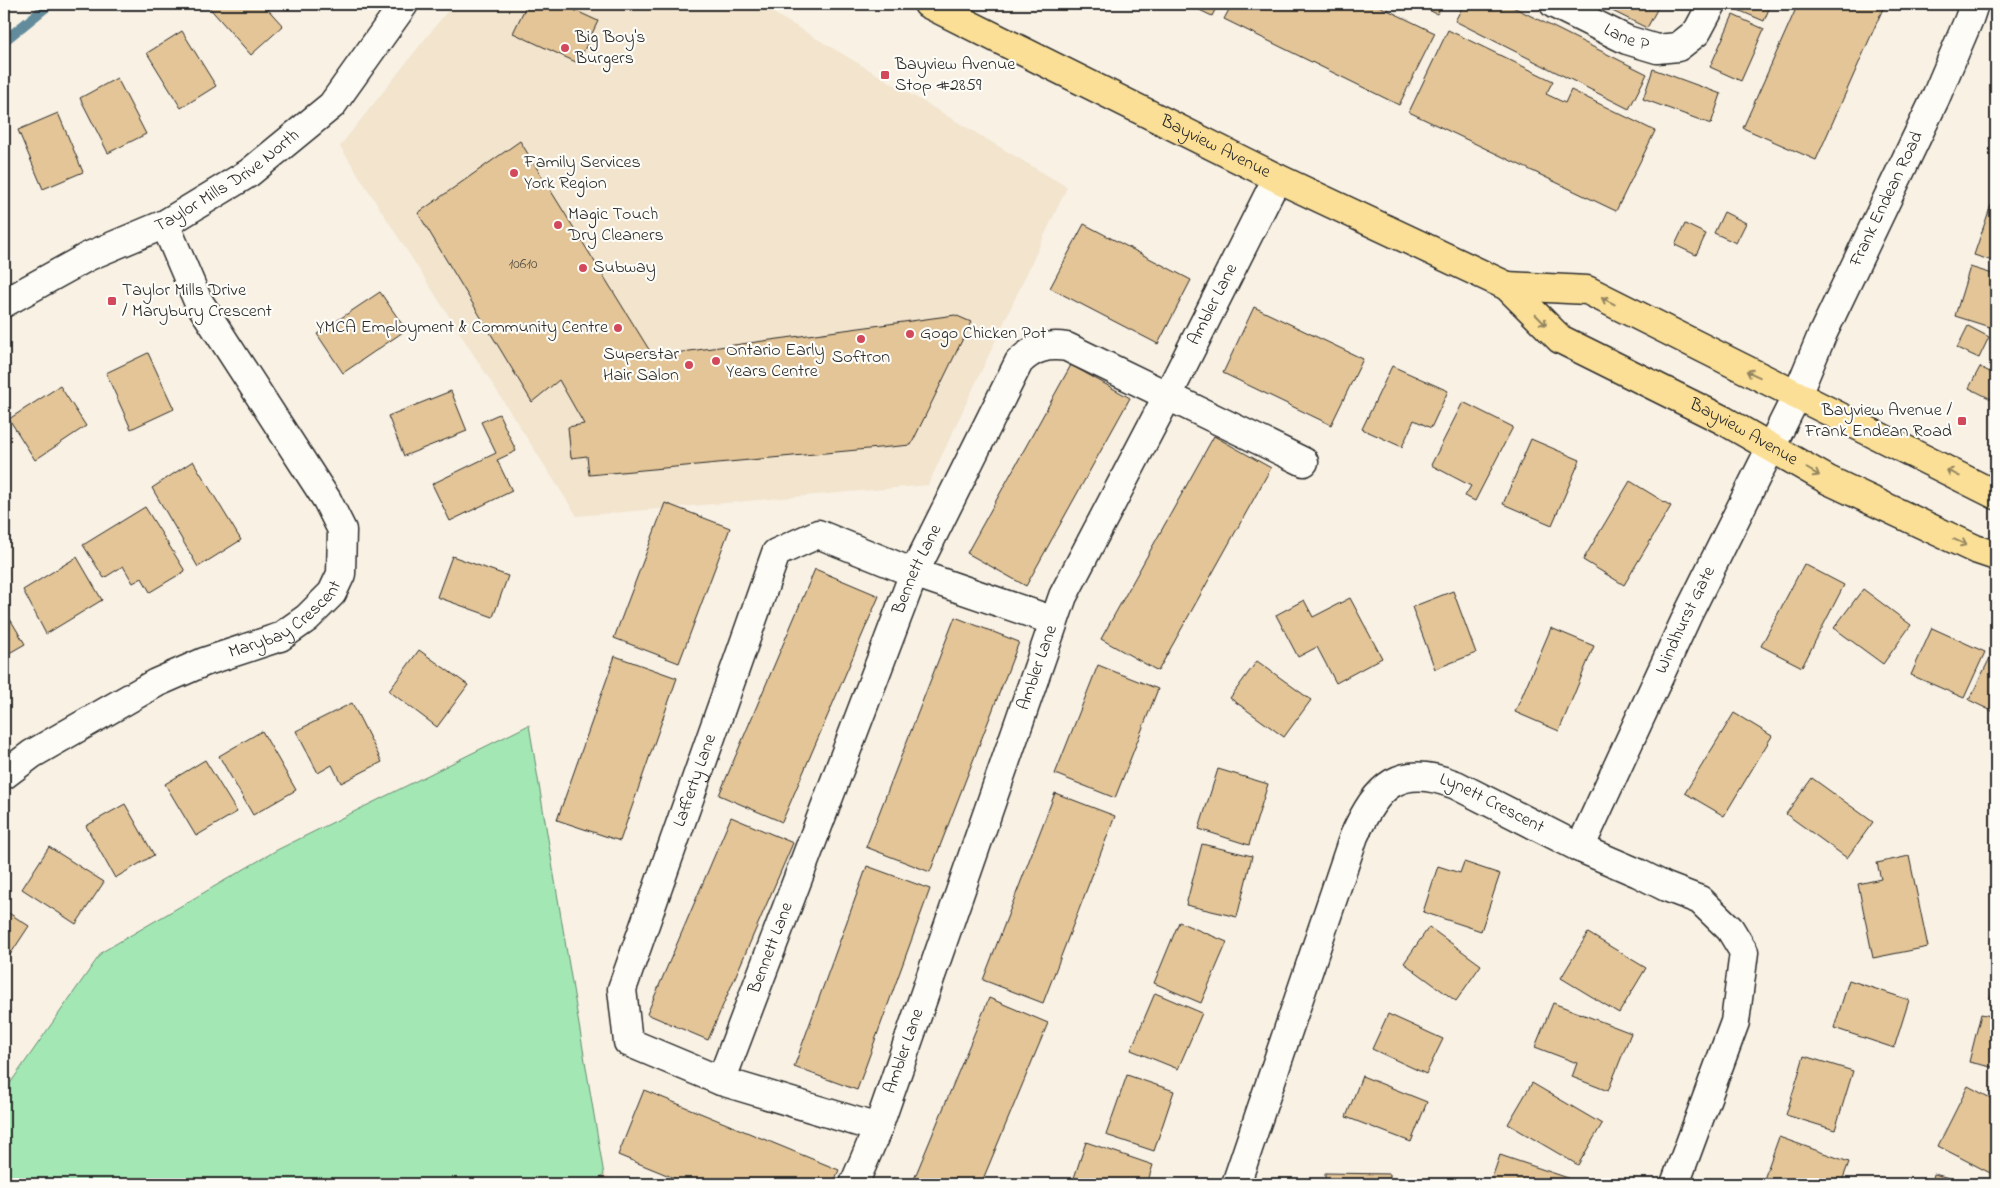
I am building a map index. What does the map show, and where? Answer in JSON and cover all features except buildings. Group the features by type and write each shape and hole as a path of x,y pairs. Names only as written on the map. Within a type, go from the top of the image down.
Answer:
{"main road":[{"name":"Bayview Avenue","path":"928,4 1277,178 1507,286 1560,339 1723,420 1828,480 1975,549 1996,556"},
{"name":"Bayview Avenue","path":"1507,286 1587,290 1996,495"}],"street":[{"name":"Taylor Mills Drive North","path":"4,303 90,256 165,224 249,173 332,105 404,4"},
{"name":"Lane P","path":"1554,4 1627,40 1657,49 1678,47 1697,32 1712,4"},
{"name":"Frank Endean Road","path":"1797,395 1822,335 1935,99 1974,4"},
{"name":"Ambler Lane","path":"854,1184 878,1128 1054,621 1069,583 1168,395 1277,178"},
{"name":"Marybay Crescent","path":"4,775 32,754 156,683 204,662 280,636 307,618 332,593 341,574 342,530 327,500 197,299 165,224"},
{"name":"Bennett Lane","path":"721,1081 914,573 1015,369 1027,354 1044,346 1067,347 1304,462"},
{"name":"Windhurst Gate","path":"1580,848 1689,612 1797,395"},
{"name":"Lafferty Lane","path":"878,1128 721,1081 628,1042 622,990 776,553 818,534 914,573 1054,621"},
{"name":"Lynett Crescent","path":"1236,1184 1354,836 1365,812 1384,788 1396,779 1418,776 1436,777 1580,848 1638,872 1666,887 1700,900 1730,929 1744,952 1735,1022 1675,1184"}],"shaded area":[{"path":"453,4 758,4 1067,187 928,485 577,516 340,146"},
{"path":"604,1175 626,1184 591,1184"}],"green space":[{"path":"529,725 604,1175 591,1184 4,1184 4,1092 102,952 277,850"}],"waterway":[{"path":"4,41 50,4"}],"place":[{"name":"Big Boy's Burgers","path":"565,48"},
{"name":"Bayview Avenue Stop #2859","path":"885,75"},
{"name":"Family Services York Region","path":"514,173"},
{"name":"Magic Touch Dry Cleaners","path":"558,225"},
{"name":"Subway","path":"583,268"},
{"name":"Taylor Mills Drive / Marybury Crescent","path":"112,301"},
{"name":"YMCA Employment & Community Centre","path":"618,328"},
{"name":"Gogo Chicken Pot","path":"910,334"},
{"name":"Softron","path":"861,339"},
{"name":"Ontario Early Years Centre","path":"716,361"},
{"name":"Superstar Hair Salon","path":"689,365"},
{"name":"Bayview Avenue / Frank Endean Road","path":"1962,421"}]}
